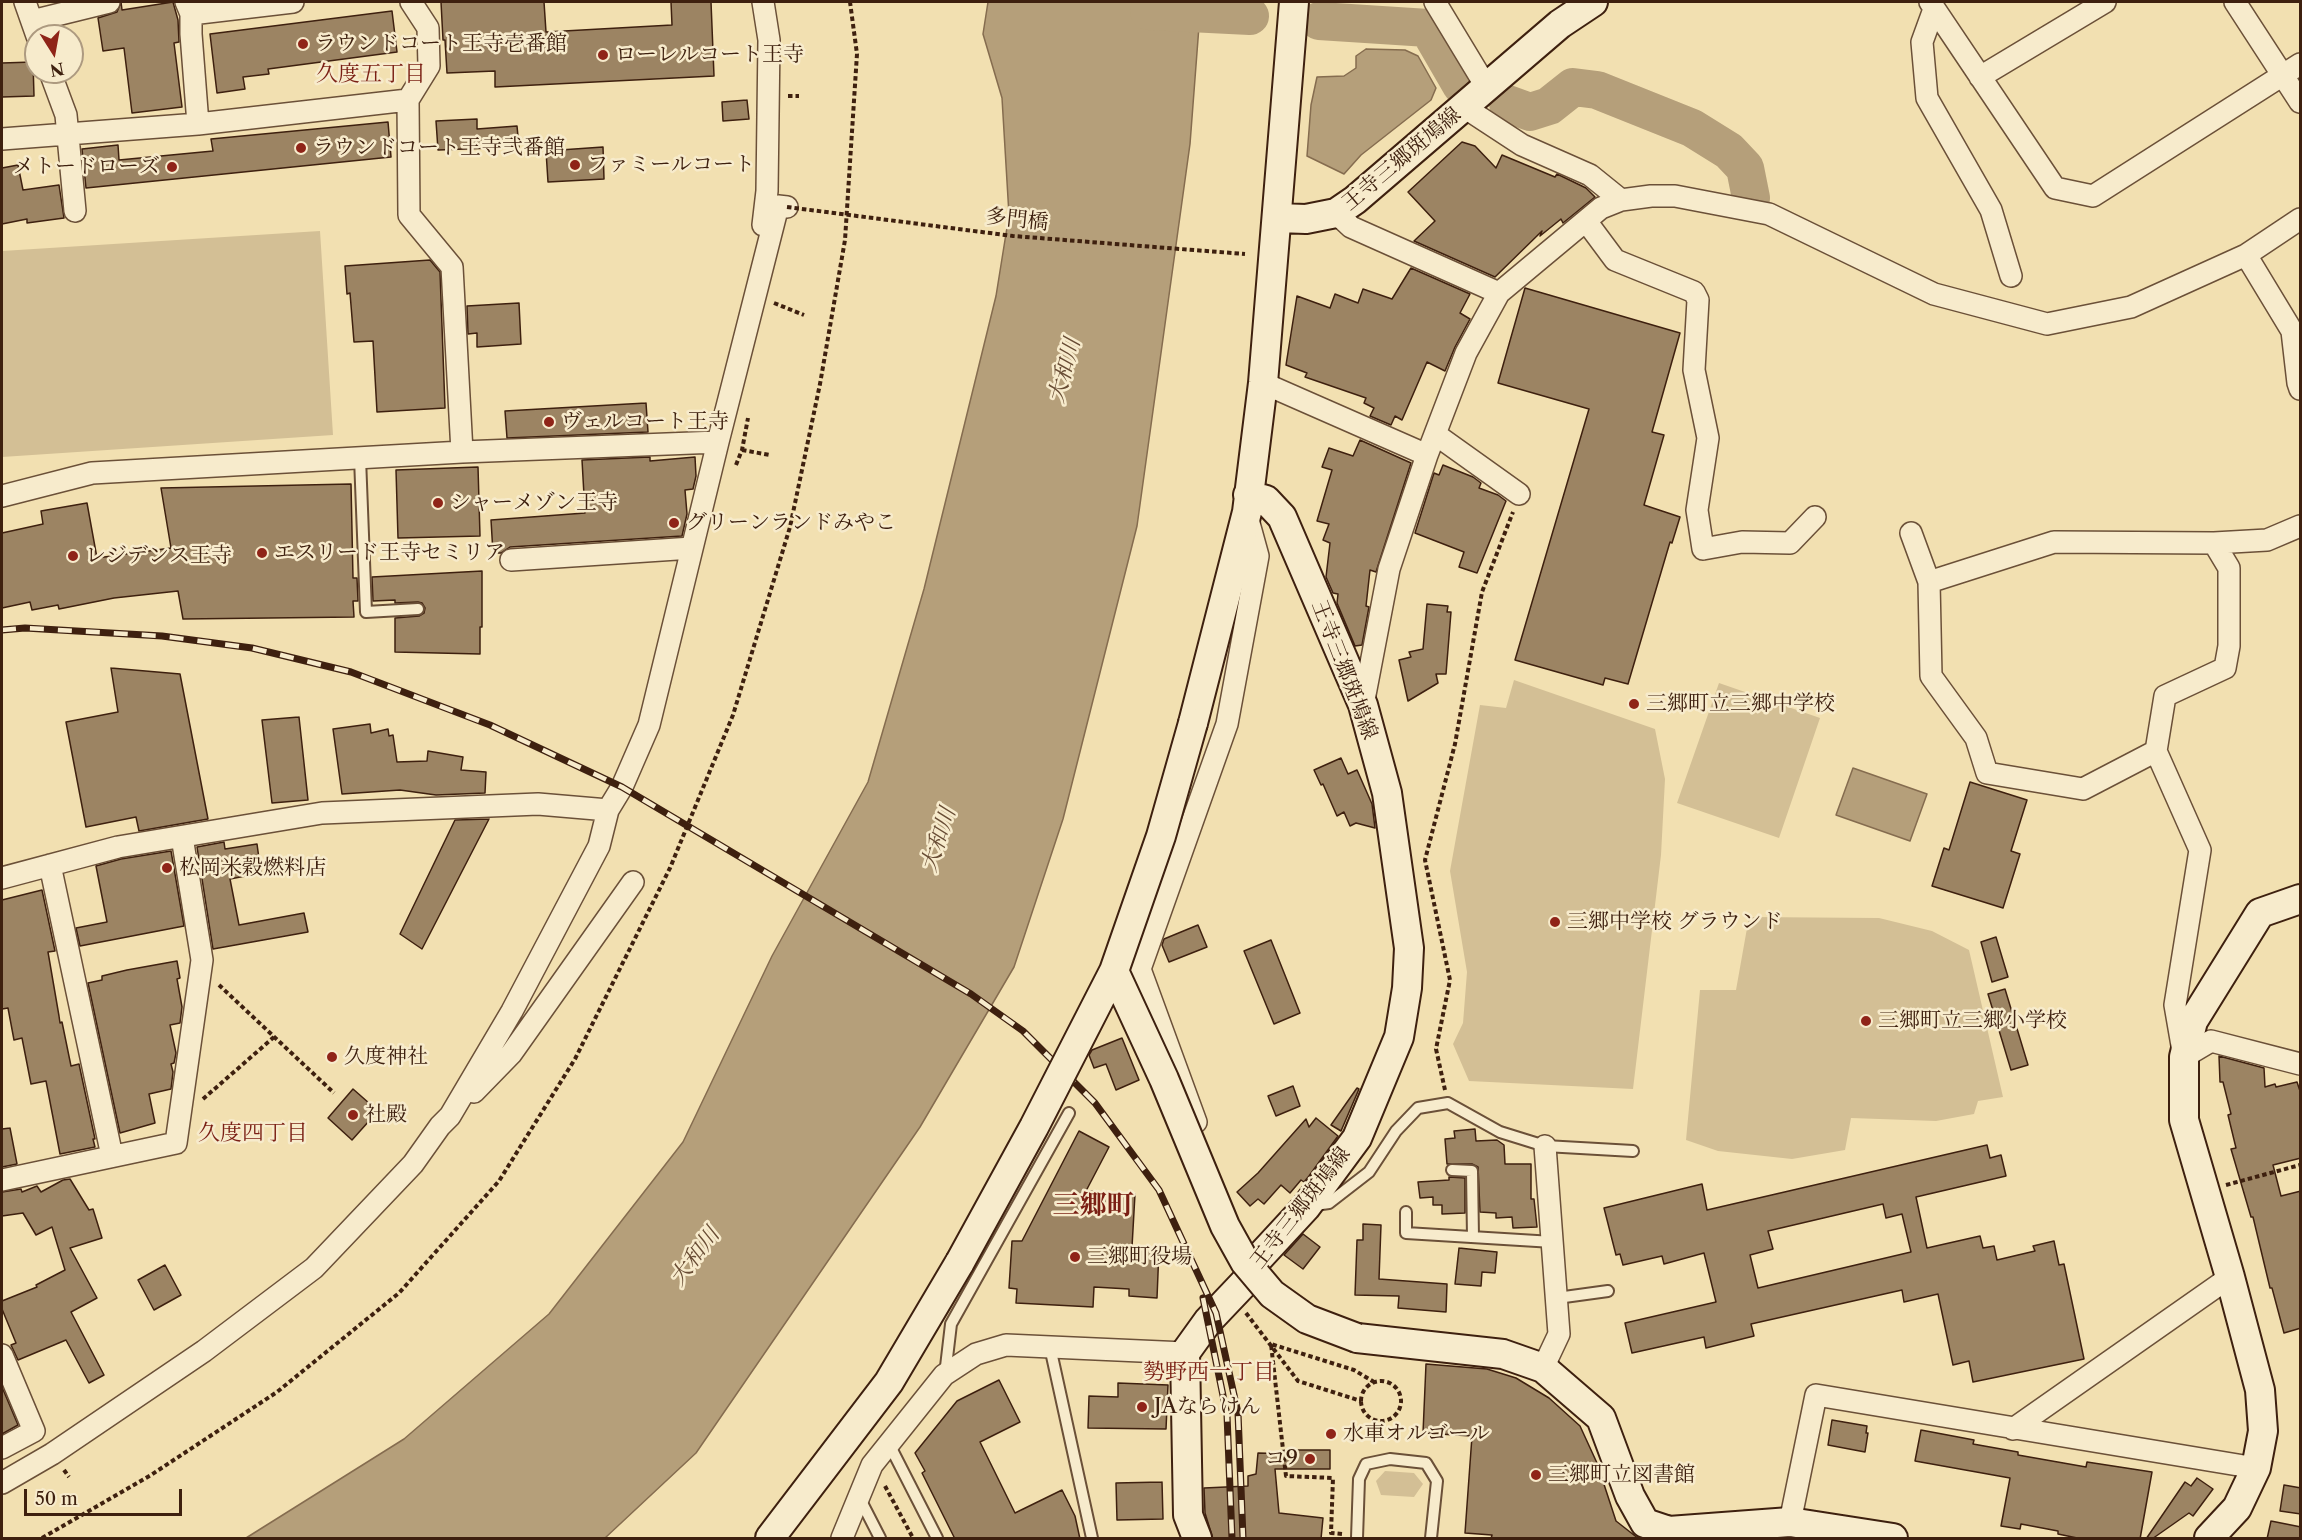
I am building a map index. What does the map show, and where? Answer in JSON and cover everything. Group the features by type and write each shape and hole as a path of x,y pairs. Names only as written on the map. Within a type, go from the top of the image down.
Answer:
{"street":[{"path":"31,19 109,2"},
{"path":"198,124 188,8 292,2"},
{"path":"411,2 428,28 429,66 408,100 409,215 452,267 462,452"},
{"path":"763,2 769,40 763,296"},
{"path":"770,1539 888,1382 960,1262 1034,1127 1114,970 1161,836 1193,723 1247,504 1263,383 1294,2"},
{"path":"1435,2 1487,88"},
{"name":"王寺三郷斑鳩線","path":"1277,218 1306,219 1336,213 1355,200 1560,24 1593,2"},
{"path":"1980,77 2105,2"},
{"path":"2235,2 2292,70 2301,102"},
{"path":"1932,5 2055,188 2093,196 2292,70"},
{"path":"1932,5 1922,42 1927,98 1991,210 2011,276"},
{"path":"54,84 66,115 75,211"},
{"path":"2,139 198,124 408,100"},
{"path":"1464,107 1522,145 1590,175 1621,200"},
{"path":"1363,705 1389,569 1427,454 1466,353 1498,293 1602,208 1621,200 1675,196 1769,214 1935,294 2047,324 2131,307 2246,255 2301,219"},
{"path":"450,1116 512,1011 599,846 608,810 622,787 649,725 718,442 763,296 778,206 787,207"},
{"path":"1336,213 1351,227 1498,293"},
{"path":"1586,221 1615,260 1694,292 1698,300 1694,370 1708,438 1697,510 1703,549 1742,542 1790,543 1815,517"},
{"path":"2246,255 2292,331 2298,383 2301,389"},
{"path":"1263,383 1427,454"},
{"path":"1436,434 1519,494"},
{"path":"2,496 92,473 462,452 718,442"},
{"name":"王寺三郷斑鳩線","path":"1185,1353 1208,1321 1246,1281 1256,1261 1306,1206 1357,1138 1399,1037 1407,988 1409,948 1387,793 1363,705 1282,517 1266,500 1247,504"},
{"path":"1247,504 1258,556 1227,724 1140,969 1229,1213 1256,1261"},
{"path":"1929,582 2054,542 2214,543 2266,540 2301,526"},
{"path":"1911,533 1929,582 1931,676 1976,738 1988,773 2083,789 2156,751"},
{"path":"2208,1539 2237,1508 2256,1468 2263,1431 2260,1390 2184,1120 2184,1057 2175,1005 2200,850 2156,751 2165,696 2225,668 2229,645 2229,568 2214,543"},
{"path":"511,560 692,548"},
{"path":"2,878 118,847 322,813 538,804 608,810"},
{"path":"2,1180 176,1143 202,960 182,837"},
{"path":"50,865 112,1156"},
{"path":"2,1483 52,1454 204,1351 314,1268 413,1164 440,1126 511,1054 633,882"},
{"path":"2184,1057 2193,1021 2260,913 2301,899"},
{"path":"1114,970 1164,1079 1225,1226 1245,1262 1272,1294 1307,1318 1358,1338 1503,1354 1544,1368 1601,1418 1630,1496 1645,1523 1669,1532 1790,1522 1879,1537"},
{"path":"2184,1057 2211,1041 2301,1064"},
{"path":"1544,1368 1559,1334 1545,1146"},
{"path":"2013,1429 2230,1277"},
{"path":"842,1539 872,1465 944,1375 976,1354 1005,1345 1185,1353 1188,1515 1197,1539"},
{"path":"2,1355 34,1431 2,1448"},
{"path":"1790,1522 1816,1395 2256,1468"}],"lane":[{"path":"360,458 366,612 418,609"},
{"path":"1306,1206 1329,1203 1369,1172 1396,1131 1418,1107 1448,1103 1500,1132 1545,1146 1633,1151"},
{"path":"944,1375 951,1324 1070,1113"},
{"path":"1452,1170 1472,1171 1473,1237"},
{"path":"1406,1212 1406,1233 1553,1242"},
{"path":"1557,1298 1608,1291"},
{"path":"1050,1347 1092,1539"},
{"path":"889,1444 937,1539"},
{"path":"1357,1539 1359,1479 1366,1464 1390,1459 1426,1463 1437,1481 1431,1539"},
{"path":"859,1497 880,1539"}],"path":[{"path":"785,96 799,96"},
{"name":"多門橋","path":"787,207 1013,236 1245,254"},
{"path":"763,296 804,315"},
{"path":"742,450 770,455"},
{"path":"1448,1103 1436,1049 1450,980 1425,861 1455,744 1482,592 1519,494"},
{"path":"201,968 334,1093"},
{"path":"179,1119 274,1036"},
{"path":"2226,1185 2301,1165"},
{"path":"1232,1296 1298,1381 1361,1401"},
{"path":"1271,1344 1354,1370 1374,1382 1387,1382 1398,1390 1401,1403 1399,1410 1389,1419 1376,1420 1365,1413 1361,1401 1364,1390 1374,1382"},
{"path":"1271,1344 1286,1476 1333,1478 1331,1533 1343,1534"},
{"path":"880,1478 913,1539"}],"shaded area":[{"path":"320,231 333,435 2,457 2,251"},
{"name":"三郷中学校 グラウンド","path":"1514,680 1655,729 1665,779 1661,855 1633,1089 1469,1081 1453,1044 1463,1023 1467,972 1450,871 1480,705 1506,708"},
{"path":"1719,683 1820,718 1779,838 1677,803"},
{"path":"1749,917 1879,918 1932,931 1969,950 2003,1097 1978,1101 1974,1114 1936,1121 1851,1118 1845,1150 1792,1159 1718,1151 1686,1140 1700,990 1736,990"},
{"path":"1385,1471 1414,1473 1423,1484 1414,1497 1381,1495 1376,1481"}],"water":[{"name":"大和川","path":"988,2 1198,2 1200,13 1190,144 1137,526 1063,819 1014,967 920,1127 696,1453 605,1538 246,1538 404,1439 549,1314 683,1142 772,956 868,782 924,589 996,296 1009,215 1002,98 983,34"},
{"path":"1366,49 1405,50 1418,56 1436,88 1431,100 1361,155 1344,174 1307,156 1311,105 1317,77 1344,76 1356,68 1356,56"},
{"path":"1853,768 1927,794 1910,841 1836,815"}],"building":[{"path":"121,2 122,10 173,2 178,20 179,42 174,43 182,107 132,113 124,48 103,51 98,18 117,12"},
{"name":"ローレルコート王寺","path":"441,2 544,2 546,32 672,25 671,2 711,2 714,76 495,87 495,71 447,73"},
{"name":"ラウンドコート王寺壱番館","path":"392,11 397,52 268,69 269,74 243,77 245,89 217,93 210,34"},
{"path":"24,62 24,84 34,84 34,96 2,97 2,63"},
{"path":"747,100 749,119 723,121 722,102"},
{"path":"477,119 477,129 517,126 519,147 438,150 436,121"},
{"name":"ラウンドコート王寺弐番館","path":"388,122 391,157 86,188 82,149 118,145 119,160 213,151 211,139"},
{"path":"1462,142 1475,146 1496,168 1502,155 1555,177 1557,174 1586,188 1595,197 1563,223 1561,219 1540,236 1542,231 1495,277 1414,241 1435,221 1408,192"},
{"name":"ファミールコート","path":"603,147 604,179 548,182 546,151"},
{"path":"18,165 23,190 59,185 64,218 27,223 27,219 2,224 2,168"},
{"path":"430,260 440,272 445,408 377,412 373,341 354,342 345,266"},
{"path":"1411,268 1470,294 1460,313 1470,319 1445,371 1427,362 1402,420 1395,416 1391,425 1370,416 1374,408 1364,403 1366,398 1305,377 1307,373 1286,365 1297,296 1330,308 1335,294 1358,303 1363,289 1392,299"},
{"path":"1525,288 1680,333 1652,432 1664,435 1644,505 1680,517 1672,543 1670,542 1628,684 1605,678 1603,685 1515,660 1589,409 1498,383"},
{"path":"519,303 521,344 477,347 477,333 468,334 467,306"},
{"path":"646,403 648,432 507,438 505,411"},
{"path":"1360,440 1411,463 1376,572 1370,570 1366,606 1369,607 1362,645 1355,646 1337,603 1338,594 1333,593 1326,577 1330,543 1323,540 1329,524 1317,521 1332,470 1322,467 1329,448 1353,456"},
{"path":"650,457 650,461 695,457 696,476 693,489 685,490 687,514 682,536 510,547 501,553 493,553 491,520 585,513 582,460"},
{"path":"1443,465 1473,477 1481,483 1479,488 1498,495 1506,501 1477,573 1459,567 1464,552 1415,533 1434,473 1439,475"},
{"name":"シャーメゾン王寺","path":"478,467 480,536 398,538 396,470"},
{"name":"エスリード王寺セミリア","path":"351,484 353,578 357,578 358,601 353,601 354,617 183,619 178,591 114,598 59,609 58,605 32,610 30,602 2,608 2,533 43,524 41,511 87,503 97,558 171,548 161,488"},
{"path":"482,571 480,654 395,652 395,618 419,616 424,613 425,608 422,603 418,602 373,601 372,577"},
{"path":"1427,604 1448,606 1447,612 1451,612 1446,674 1436,674 1438,683 1408,701 1399,660 1411,657 1409,652 1423,649"},
{"path":"111,668 180,674 208,819 139,831 136,817 86,827 66,722 118,712"},
{"path":"299,717 308,800 272,803 262,720"},
{"path":"370,724 371,733 388,729 389,736 393,735 397,762 427,761 428,751 463,757 461,770 486,772 485,793 436,795 400,790 342,794 333,729"},
{"path":"1341,758 1348,774 1357,770 1372,804 1375,828 1356,823 1350,826 1344,812 1337,816 1323,784 1321,785 1314,770"},
{"path":"1970,782 2027,800 2011,851 2020,854 2003,908 1932,886 1944,848 1949,850"},
{"path":"489,819 422,949 400,934 455,820"},
{"path":"224,842 225,849 257,844 261,873 230,879 239,925 304,913 308,932 213,949 197,847"},
{"path":"171,851 184,926 80,946 76,928 107,922 96,866 121,859"},
{"path":"42,890 55,951 48,952 60,1023 62,1022 71,1066 79,1064 95,1139 93,1139 95,1147 60,1154 46,1081 31,1084 22,1038 14,1040 8,1008 2,1009 2,900"},
{"path":"1198,925 1207,947 1169,962 1162,945 1164,939"},
{"path":"1996,937 2008,977 1992,982 1981,942"},
{"path":"1271,940 1300,1013 1274,1024 1244,951"},
{"path":"177,961 180,978 177,979 182,1007 180,1023 170,1025 176,1053 174,1063 171,1064 173,1072 171,1089 149,1094 155,1123 120,1133 88,983 102,980 102,976"},
{"path":"2005,989 2028,1065 2011,1070 1988,994"},
{"path":"1122,1038 1139,1080 1116,1090 1106,1064 1094,1068 1089,1055 1092,1050"},
{"path":"2219,1056 2264,1068 2265,1087 2297,1082 2301,1094 2301,1158 2273,1165 2281,1196 2301,1191 2301,1328 2284,1333 2272,1288 2270,1288 2253,1217 2251,1217 2231,1149 2236,1148 2228,1115 2231,1114 2223,1082 2220,1082"},
{"path":"1293,1086 1300,1106 1276,1116 1268,1096"},
{"path":"1357,1088 1359,1089 1341,1131 1331,1125"},
{"name":"社殿","path":"353,1089 378,1111 352,1140 328,1118"},
{"path":"1316,1118 1338,1136 1309,1176 1304,1182 1301,1180 1290,1193 1281,1185 1264,1204 1258,1199 1250,1206 1237,1192 1258,1173 1306,1119 1309,1127"},
{"path":"10,1128 17,1164 2,1167 2,1129"},
{"path":"1475,1129 1476,1141 1497,1140 1504,1145 1505,1164 1531,1164 1531,1199 1534,1199 1537,1227 1513,1228 1512,1217 1496,1218 1496,1213 1480,1212 1478,1167 1472,1164 1447,1164 1445,1139 1455,1138 1454,1131"},
{"path":"1079,1131 1109,1147 1086,1191 1135,1194 1132,1247 1159,1249 1157,1298 1129,1296 1129,1289 1094,1287 1093,1307 1016,1303 1017,1289 1009,1288 1012,1241 1022,1241"},
{"path":"1987,1145 1990,1158 2001,1155 2006,1176 1916,1197 1927,1248 1980,1236 1983,1248 1994,1246 1997,1260 2035,1251 2033,1246 2054,1241 2059,1265 2064,1264 2084,1359 1973,1382 1969,1361 1953,1365 1938,1294 1904,1302 1902,1290 1751,1324 1754,1336 1706,1348 1704,1337 1632,1353 1625,1323 1716,1302 1704,1253 1664,1264 1662,1256 1623,1265 1620,1254 1616,1255 1604,1208 1702,1184 1707,1210","holes":["1883,1204 1886,1218 1902,1214 1911,1252 1758,1288 1750,1255 1773,1249 1768,1231"]},
{"path":"1449,1177 1465,1178 1465,1213 1442,1214 1442,1205 1433,1205 1433,1197 1420,1198 1418,1182 1449,1180"},
{"path":"70,1179 89,1210 93,1209 102,1238 70,1248 97,1298 71,1312 104,1375 89,1383 66,1340 18,1360 11,1345 16,1343 2,1309 2,1301 37,1287 36,1285 65,1270 52,1227 36,1235 23,1213 2,1216 2,1192 21,1189 22,1192 37,1186 41,1192 63,1180"},
{"path":"1363,1224 1381,1225 1379,1279 1447,1284 1446,1312 1398,1308 1399,1296 1355,1295 1357,1240 1363,1240"},
{"path":"1303,1234 1320,1247 1303,1269 1284,1255"},
{"path":"1459,1248 1497,1252 1495,1273 1482,1272 1481,1286 1455,1284"},
{"path":"165,1265 181,1295 154,1310 138,1280"},
{"path":"1426,1364 1487,1369 1516,1378 1549,1398 1580,1426 1597,1463 1616,1521 1639,1539 1491,1539 1492,1535 1465,1533 1472,1436 1423,1433"},
{"path":"999,1380 1020,1422 980,1442 1015,1513 1062,1490 1075,1516 1080,1539 955,1539 922,1473 925,1471 915,1453 957,1401"},
{"name":"JAならけん","path":"1118,1383 1168,1385 1166,1429 1088,1428 1089,1396 1118,1397"},
{"path":"2,1387 18,1425 2,1434"},
{"path":"1832,1420 1867,1426 1865,1452 1828,1445"},
{"path":"1921,1430 1974,1440 1973,1444 2018,1452 2018,1455 2086,1467 2087,1462 2152,1472 2140,1539 2082,1539 2058,1534 2058,1531 2021,1524 2020,1529 2001,1526 2010,1478 1915,1461"},
{"path":"1293,1450 1330,1450 1330,1469 1275,1469 1279,1513 1323,1518 1321,1539 1213,1539 1205,1513 1204,1488 1248,1486 1248,1476 1256,1474 1258,1453 1293,1454"},
{"path":"2197,1478 2213,1489 2193,1516 2189,1513 2152,1539 2146,1539 2185,1482 2191,1486"},
{"path":"1162,1482 1163,1519 1117,1520 1116,1483"},
{"path":"2284,1485 2301,1488 2301,1514 2280,1511"},
{"path":"2271,1521 2301,1527 2301,1539 2267,1539"}],"waterway":[{"path":"1149,11 1250,16"},
{"path":"1319,21 1428,28 1461,85"},
{"path":"1508,104 1530,112 1549,106 1573,87 1597,90 1692,128 1729,151 1745,168 1751,198"}],"railway":[{"path":"2,630 25,628 162,636 252,648 351,672 490,725 622,787 971,994 1023,1031 1095,1103 1159,1190 1216,1313 1238,1413 1243,1538"},
{"path":"1203,1298 1227,1415 1232,1538"}],"place":[{"name":"ラウンドコート王寺壱番館","path":"303,44"},
{"name":"ローレルコート王寺","path":"603,55"},
{"name":"ラウンドコート王寺弐番館","path":"301,148"},
{"name":"ファミールコート","path":"575,165"},
{"name":"メトードローズ","path":"172,167"},
{"name":"ヴェルコート王寺","path":"549,422"},
{"name":"シャーメゾン王寺","path":"438,503"},
{"name":"グリーンランドみやこ","path":"674,523"},
{"name":"エスリード王寺セミリア","path":"262,553"},
{"name":"レジデンス王寺","path":"73,556"},
{"name":"三郷町立三郷中学校","path":"1634,704"},
{"name":"松岡米穀燃料店","path":"167,868"},
{"name":"三郷中学校 グラウンド","path":"1555,922"},
{"name":"三郷町立三郷小学校","path":"1866,1021"},
{"name":"久度神社","path":"332,1057"},
{"name":"社殿","path":"353,1115"},
{"name":"三郷町役場","path":"1075,1257"},
{"name":"JAならけん","path":"1142,1407"},
{"name":"水車オルゴール","path":"1331,1434"},
{"name":"コ9","path":"1310,1459"},
{"name":"三郷町立図書館","path":"1536,1475"}],"district":[{"name":"久度五丁目","path":"371,75"},
{"name":"久度四丁目","path":"253,1134"},
{"name":"三郷町","path":"1093,1206"},
{"name":"勢野西一丁目","path":"1209,1373"}]}
